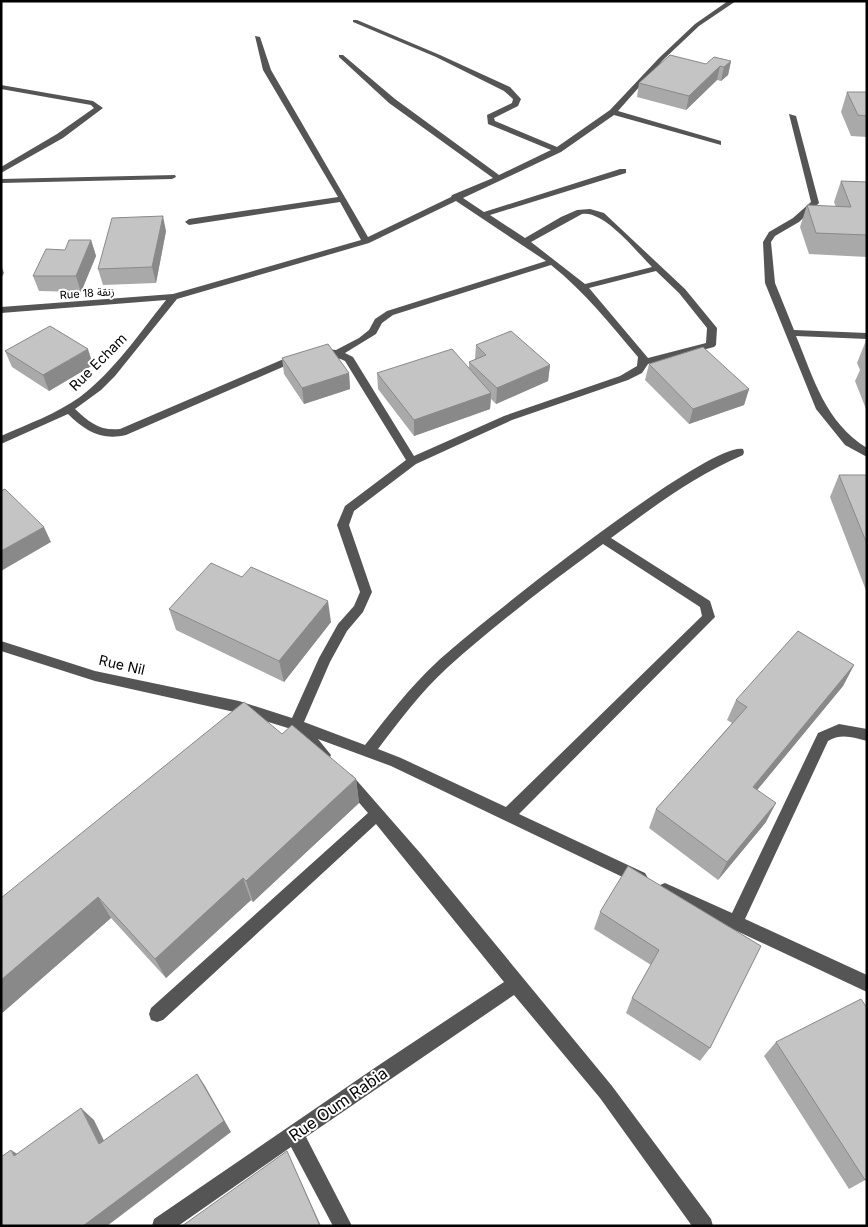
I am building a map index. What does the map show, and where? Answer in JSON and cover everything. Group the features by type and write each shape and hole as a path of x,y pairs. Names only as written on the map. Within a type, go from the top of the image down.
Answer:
{"street":[{"name":"Rue 18 زنقة","path":"1,310 174,298 366,242 455,197 558,150 613,112 661,59 690,32 733,1"},
{"path":"355,21 438,56 515,94 517,99 515,104 490,117 491,122 558,150"},
{"path":"257,37 267,70 366,242"},
{"path":"342,56 392,100 498,178"},
{"path":"1,87 93,103 99,108 60,136 1,171"},
{"path":"613,112 718,143"},
{"path":"792,116 815,203 796,220 772,234 767,242 770,283 821,410 849,442 867,453"},
{"path":"482,215 623,171"},
{"path":"1,181 172,177"},
{"path":"455,197 582,286 643,356 644,362 640,370 624,378 508,418 412,461 349,509 343,525 366,592 359,609 342,628 324,662 296,725 378,814 606,1092 704,1226"},
{"path":"189,222 342,199"},
{"path":"523,243 568,218 586,211 597,212 606,217 682,291 712,328 711,346 644,362"},
{"path":"336,353 362,340 373,332 378,321 390,313 550,262"},
{"path":"582,286 658,268"},
{"name":"Rue Echam","path":"1,440 69,409 97,386 122,361 174,298"},
{"path":"791,333 867,336"},
{"path":"69,409 90,429 101,434 122,432 306,353 320,351 336,353 349,359 412,461"},
{"path":"368,752 402,707 442,665 602,538 678,483 707,466 739,452"},
{"path":"508,815 709,618 706,604 602,538"},
{"name":"Rue Nil","path":"1,646 95,676 239,707 296,725 396,762 734,923 867,984"},
{"path":"224,719 239,707"},
{"path":"734,923 823,737 829,732 846,729 867,735"},
{"path":"157,1014 378,814"},
{"name":"Rue Oum Rabia","path":"161,1226 295,1135 430,1038 516,984"},
{"path":"295,1135 343,1226"}],"building":[{"path":"670,55 706,64 714,57 731,61 724,67 720,66 689,96 639,83"},
{"path":"847,92 867,92 867,116 858,115"},
{"path":"841,181 867,182 867,235 816,233 807,205 851,207"},
{"path":"163,216 152,267 98,269 112,218"},
{"path":"69,240 91,240 76,276 33,276 46,249 65,250"},
{"path":"50,326 88,349 43,375 5,351"},
{"path":"511,331 550,365 497,388 469,362 486,355 476,345"},
{"path":"328,344 349,373 302,388 282,358"},
{"path":"703,347 749,389 693,409 649,364"},
{"path":"452,349 491,393 414,420 377,373"},
{"path":"839,475 867,475 867,544"},
{"path":"5,489 44,527 1,551 1,491"},
{"path":"211,563 242,577 251,567 328,601 279,661 169,609"},
{"path":"798,631 854,665 753,787 776,803 727,862 656,809 747,707 736,700"},
{"path":"244,702 282,734 292,725 356,779 246,881 243,878 155,959 98,897 1,980 1,898"},
{"path":"628,866 761,946 710,1048 632,998 659,950 600,912"},
{"path":"861,999 867,1008 867,1179 865,1180 776,1042"},
{"path":"197,1074 224,1121 83,1226 1,1226 1,1157 11,1150 14,1156 81,1108 99,1144"},
{"path":"287,1151 320,1226 182,1226"}]}
